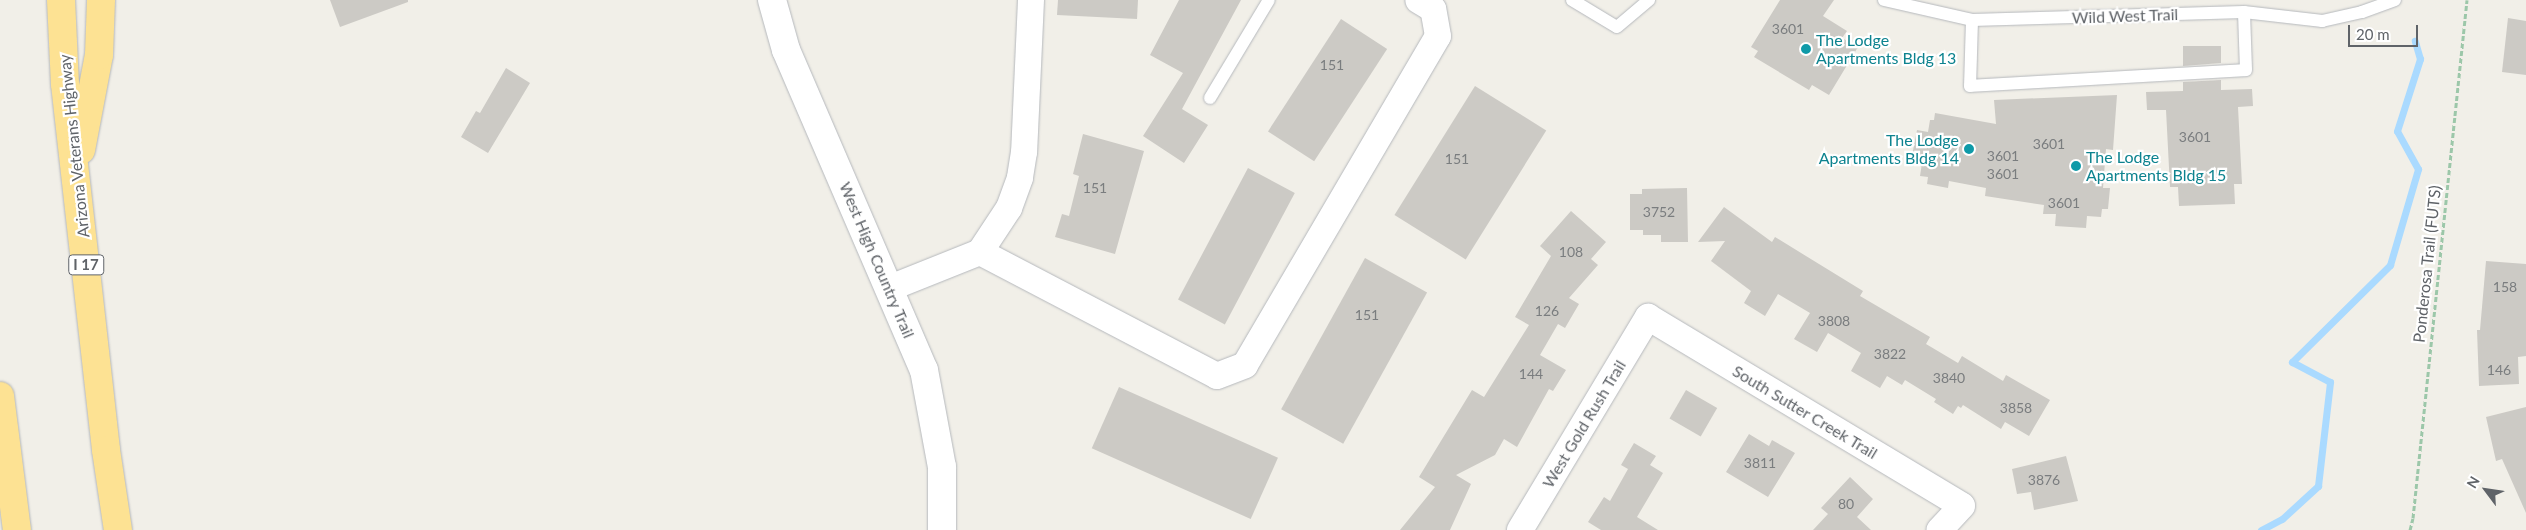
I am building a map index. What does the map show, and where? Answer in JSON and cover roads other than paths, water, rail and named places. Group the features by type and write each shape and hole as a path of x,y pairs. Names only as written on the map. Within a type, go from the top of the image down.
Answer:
{"highway":[{"name":"Arizona Veterans Highway","path":"61,0 65,84 106,450 118,530"},
{"path":"76,176 99,55 100,0"},
{"path":"0,396 18,530"}],"street":[{"name":"West High Country Trail","path":"772,0 786,50 924,370 942,467 942,530"},
{"path":"890,288 980,252 1009,208 1020,178 1024,152 1031,0"},
{"path":"980,252 1217,376 1245,364 1438,36 1433,9 1418,0"},
{"name":"South Sutter Creek Trail","path":"1648,317 1962,506 1940,530"},
{"name":"West Gold Rush Trail","path":"1520,530 1648,317"}],"lane":[{"path":"1210,98 1268,0"},
{"path":"1572,0 1617,27 1649,0"},
{"name":"Wild West Trail","path":"1884,0 1972,20 2244,12 2322,21 2362,12 2395,0"},
{"path":"1972,20 1970,86 2246,70 2244,12"}],"waterway":[{"path":"2261,530 2282,519 2318,486 2330,382 2292,362 2390,265 2418,169 2397,131 2420,59 2415,41"}],"place":[{"name":"The Lodge Apartments Bldg 13","path":"1806,49"},
{"name":"The Lodge Apartments Bldg 14","path":"1969,149"},
{"name":"The Lodge Apartments Bldg 15","path":"2076,166"}]}
